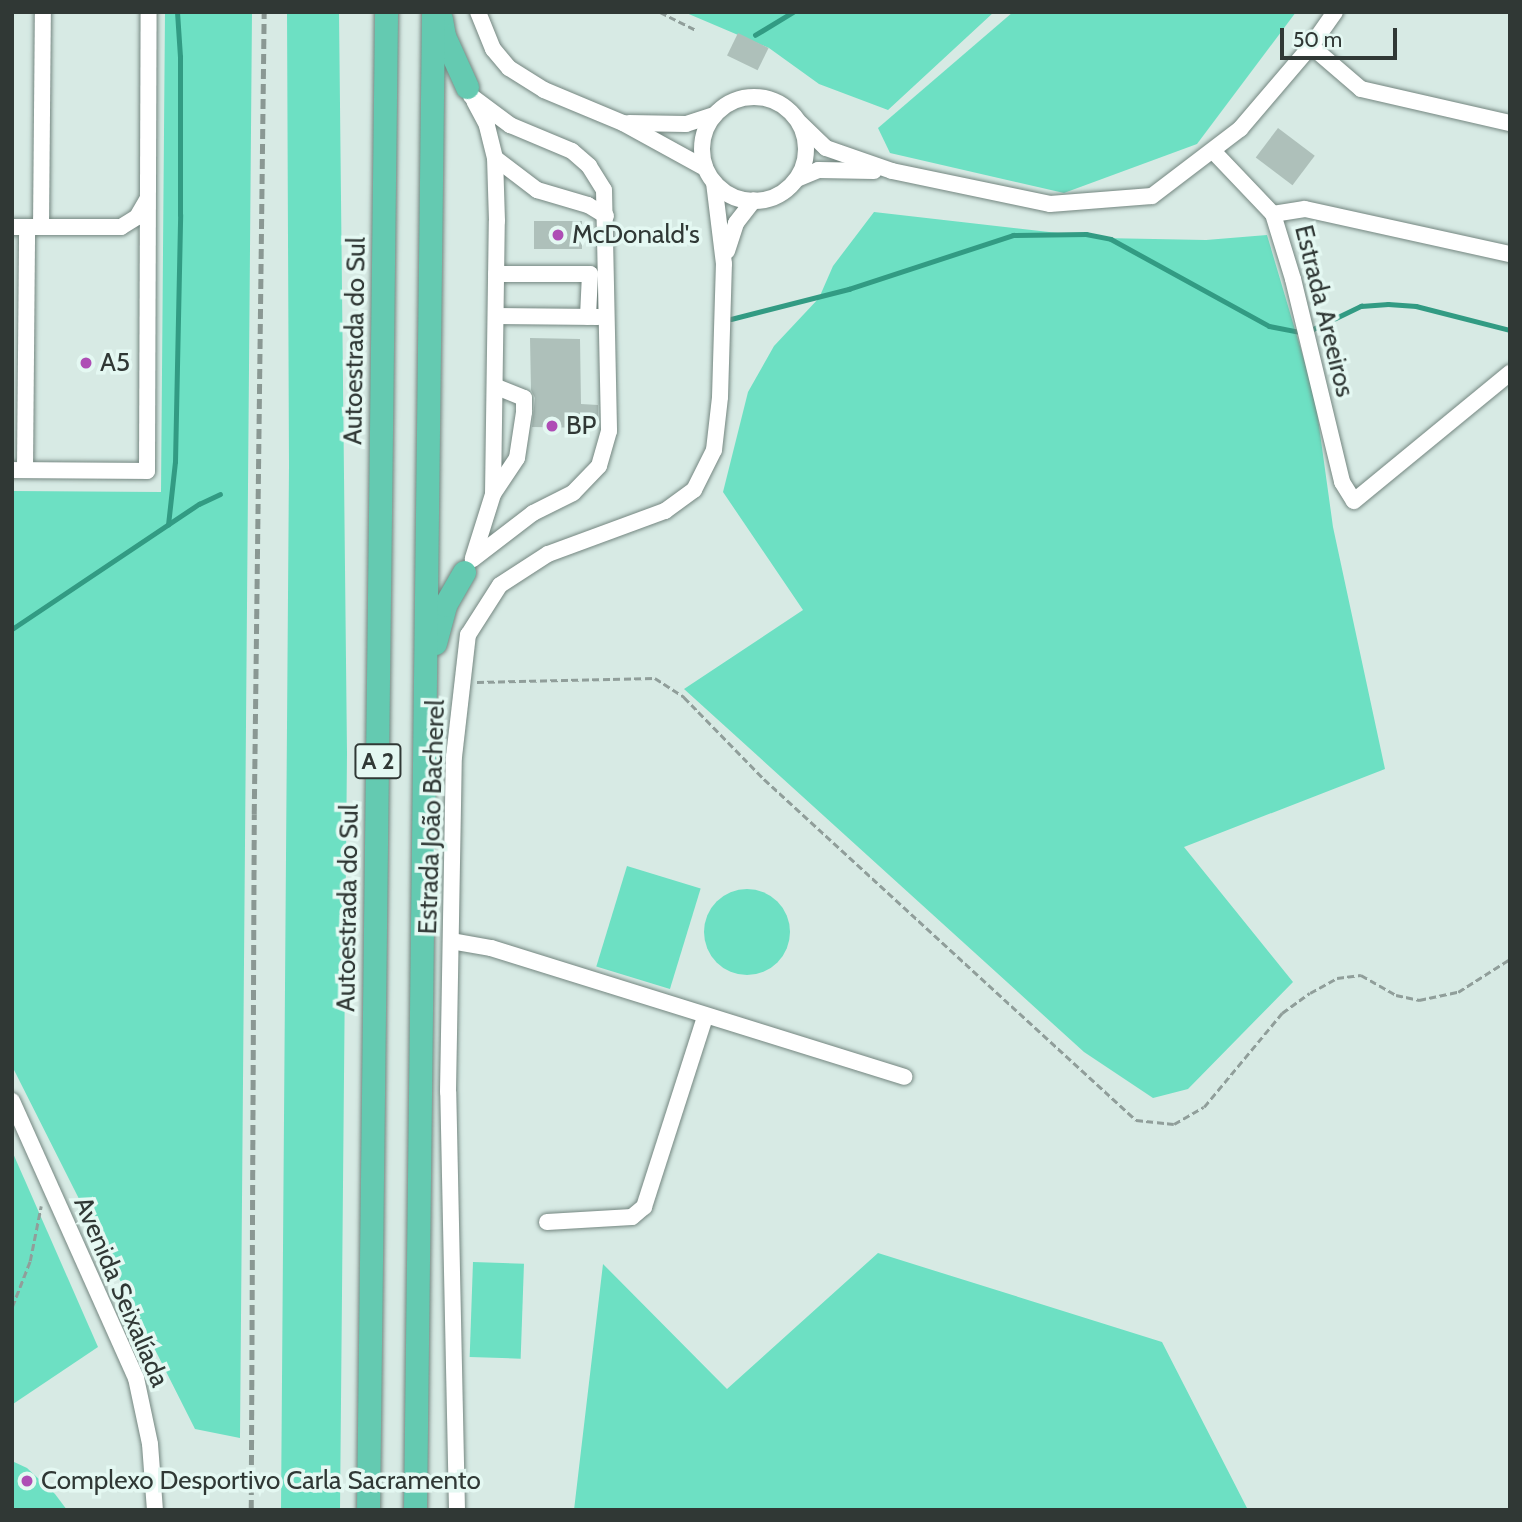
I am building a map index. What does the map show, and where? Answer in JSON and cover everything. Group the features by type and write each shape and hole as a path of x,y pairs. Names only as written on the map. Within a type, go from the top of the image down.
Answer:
{"highway":[{"name":"Autoestrada do Sul","path":"368,1510 386,12"},
{"name":"A 2","path":"415,1510 433,12"},
{"path":"440,12 444,36 469,92"},
{"path":"426,716 435,645 445,605 468,566"}],"street":[{"path":"43,12 27,227 19,470 147,471 149,12"},
{"path":"478,12 493,49 509,68 544,90 623,123 705,168"},
{"path":"623,123 664,126 686,124 714,115 736,99 754,96 778,102 826,148 892,171 1050,204 1152,196 1240,129 1311,46 1335,12"},
{"path":"1311,46 1361,89 1510,123"},
{"path":"469,92 487,125 495,158 496,316 492,496"},
{"path":"468,566 533,513 573,493 599,466 609,431 604,190 589,166 572,151 510,125 469,92"},
{"path":"714,115 705,131 701,146 705,168 714,183 726,193 743,200 766,200 784,192 797,179 806,160 806,141 800,123"},
{"name":"Estrada Areeiros","path":"1213,151 1273,214 1293,279 1342,482 1354,501 1510,373"},
{"path":"495,158 537,190 589,205 606,216"},
{"path":"797,179 818,170 892,171"},
{"name":"Estrada João Bacherel","path":"457,1510 448,1092 454,757 468,635 500,585 548,554 665,511 694,490 714,450 720,397 724,264 714,183"},
{"path":"27,227 121,227 130,223 143,210 148,192"},
{"name":"Estrada João Bacherel","path":"724,264 736,223 754,200"},
{"path":"1273,214 1306,209 1510,254"},
{"path":"496,274 590,274 588,317"},
{"path":"496,316 607,318"},
{"path":"468,566 492,496 517,458 524,412 524,398 495,386"},
{"path":"451,941 491,948 904,1077"},
{"path":"547,1222 632,1217 644,1207 705,1017"},
{"name":"Avenida Seixalíada","path":"12,1101 136,1378 150,1444 155,1510"}],"path":[{"path":"660,12 696,30"},
{"path":"463,682 655,678 684,697 764,779 1136,1119 1174,1124 1204,1107 1282,1013 1337,978 1361,975 1396,995 1419,1000 1458,992 1510,959"},
{"path":"12,1307 30,1261 42,1203"}],"green space":[{"path":"165,12 252,12 240,1438 195,1429 12,1066 12,491 161,492"},
{"path":"287,12 339,12 347,753 340,1510 281,1510 289,465"},
{"path":"684,12 994,12 888,110 819,84 769,48"},
{"path":"1013,12 1296,12 1197,144 1064,193 890,153 878,128"},
{"path":"874,212 1102,238 1206,240 1267,235 1315,397 1333,527 1385,769 1184,847 1293,982 1188,1089 1153,1098 1084,1052 684,689 803,610 723,492 748,392 774,346 819,298 833,266"},
{"path":"627,866 701,889 670,989 596,966"},
{"path":"747,889 763,893 777,902 786,916 790,932 786,948 777,962 763,971 747,975 731,971 717,962 708,948 704,932 708,916 717,902 731,893"},
{"path":"12,1151 98,1347 13,1404 12,1403"},
{"path":"878,1253 1162,1342 1248,1510 574,1510 603,1264 727,1389"},
{"path":"473,1262 524,1264 521,1359 470,1357"},
{"name":"Complexo Desportivo Carla Sacramento","path":"12,1461 27,1468 55,1494 67,1510 12,1510"}],"building":[{"path":"738,33 769,48 758,70 727,55"},
{"path":"1278,128 1315,156 1292,185 1256,158"},
{"name":"McDonald's","path":"534,221 582,221 582,249 534,249"},
{"path":"530,338 580,339 581,404 598,405 598,428 532,427 535,398 531,390"}],"waterway":[{"path":"168,525 175,462 180,215 180,57 177,12"},
{"path":"755,35 793,12"},
{"path":"731,319 849,289 1013,235 1086,234 1111,239 1269,326 1301,332"},
{"path":"1309,331 1361,306 1388,304 1416,306 1510,330"},
{"path":"12,629 199,504 220,494"}],"railway":[{"path":"251,1510 254,814 264,12"}],"place":[{"name":"McDonald's","path":"558,235"},
{"name":"A5","path":"86,363"},
{"name":"BP","path":"552,426"},
{"name":"Complexo Desportivo Carla Sacramento","path":"27,1481"}]}
